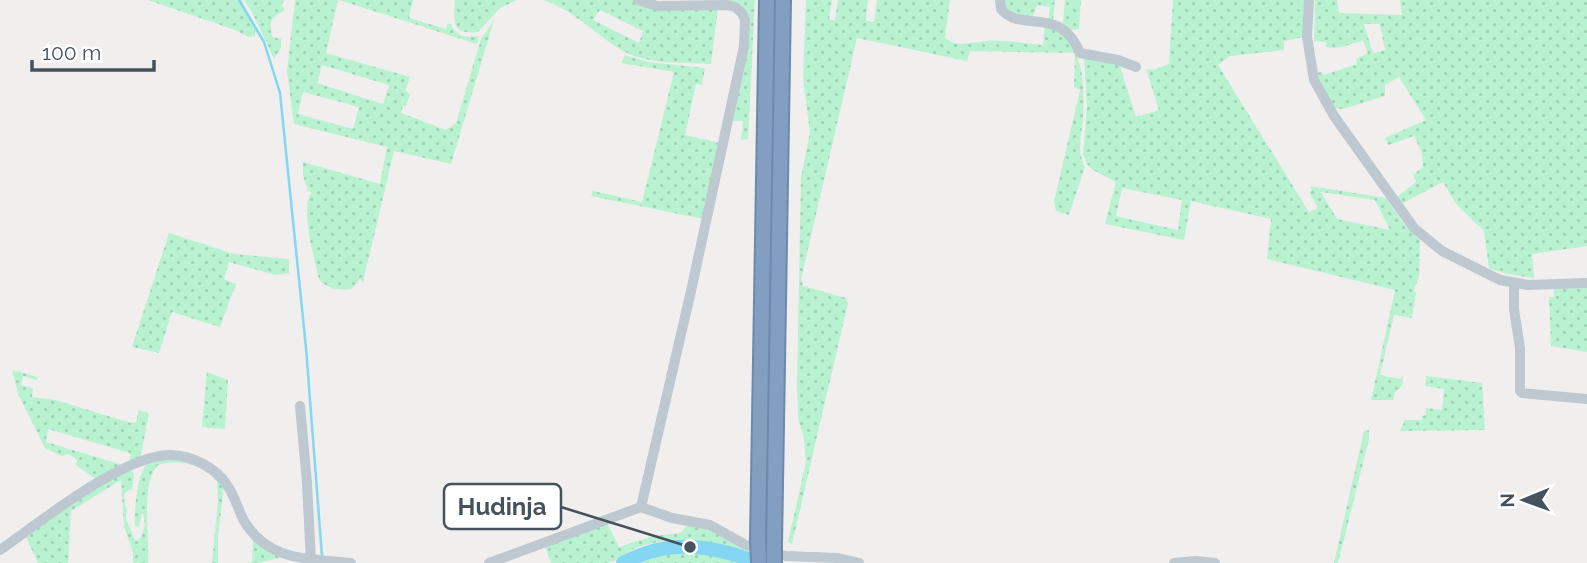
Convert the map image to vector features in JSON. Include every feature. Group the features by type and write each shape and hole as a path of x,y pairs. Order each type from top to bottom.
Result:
{"highway":[{"path":"759,563 767,0"},
{"path":"783,0 774,522 783,563"},
{"path":"774,563 777,545"}],"street":[{"path":"638,0 657,6 727,5 735,7 745,20 744,46 640,507"},
{"path":"1000,0 1001,9 1009,16 1066,30 1080,53 1136,66"},
{"path":"1309,0 1307,37 1314,80 1334,116 1414,228 1442,251 1488,275 1514,284 1587,283"},
{"path":"1514,284 1514,309 1520,348 1520,391 1587,399"},
{"path":"300,405 317,560"},
{"path":"0,550 107,478 134,464 172,455 200,462 226,484 244,519 262,544 284,555 351,563"},
{"path":"489,563 640,507 671,518 710,525 746,545 786,556 837,558 859,563"},
{"path":"1174,563 1215,563"}],"green space":[{"path":"148,0 241,0 255,25 255,36 249,37"},
{"path":"244,0 284,0 282,5 285,10 273,18 271,23 272,37 281,39 281,48 274,59 252,12"},
{"path":"295,0 338,0 326,53 410,77 405,91 410,94 401,113 446,130 456,123 481,39 494,20 451,164 394,151 363,282 360,279 352,289 330,287 319,279 307,221 308,200 312,193 308,191 303,175 303,162 380,184 387,147 294,124 287,71","holes":["322,65 389,85 383,104 317,83","303,92 359,107 353,129 298,114"]},
{"path":"339,0 413,0 409,18 446,29 447,24 451,24 462,36 479,36 477,44"},
{"path":"455,0 517,0 500,8 478,32 469,32 458,29 456,25"},
{"path":"543,0 634,0 718,8 711,64 667,62 635,56 614,46 555,4","holes":["600,10 643,31 639,43 593,20"]},
{"path":"727,0 755,0 748,139 741,140 743,121 731,121 747,47 749,19 744,9"},
{"path":"806,0 832,0 829,19 835,21 838,0 868,0 866,21 874,22 877,0 950,0 945,38 960,44 1001,41 1043,45 1045,26 1065,32 1076,53 1082,73 1084,105 1080,149 1085,167 1069,215 1056,211 1054,202 1080,90 1074,87 1075,53 970,51 967,61 857,38 801,279 803,286 846,298 848,303 792,544 788,542 806,462 804,438 798,418 797,383 801,177 810,132 803,79"},
{"path":"1002,0 1055,0 1053,21 1063,23 1065,0 1081,0 1079,29 1071,30 1048,22 1050,7 1037,5 1032,19 1006,12"},
{"path":"1173,0 1304,0 1303,37 1284,41 1284,50 1230,56 1218,65 1309,212 1318,208 1309,192 1312,190 1310,186 1386,198 1403,223 1420,240 1419,277 1414,290 1416,293 1412,318 1394,315 1380,375 1400,379 1403,375 1402,386 1395,392 1393,400 1371,400 1395,290 1267,259 1271,219 1191,201 1184,240 1105,224 1116,182 1093,170 1083,154 1087,106 1084,60 1086,58 1119,63 1136,117 1159,110 1146,69 1153,70 1169,64","holes":["1122,188 1182,200 1178,230 1116,216","1321,192 1375,200 1390,230 1337,219"]},
{"path":"1315,0 1337,0 1339,13 1402,15 1400,0 1587,0 1587,246 1532,254 1534,278 1507,274 1489,268 1484,231 1456,204 1443,182 1401,204 1397,197 1416,182 1413,175 1423,167 1422,153 1414,136 1388,145 1385,138 1426,120 1399,77 1385,85 1385,96 1343,109 1334,108 1316,73 1321,72 1324,75 1357,64 1356,59 1368,53 1363,41 1331,48 1326,47 1326,42 1314,41","holes":["1364,24 1380,24 1385,50 1373,53"]},
{"path":"625,55 648,62 705,68 702,85 696,84 685,135 720,143 703,219 591,196 593,191 642,202 674,72 621,63"},
{"path":"169,233 234,254 289,259 289,273 275,275 229,262 224,279 236,284 220,327 172,312 159,353 132,347"},
{"path":"1587,288 1587,352 1551,346 1549,297 1554,297 1554,289"},
{"path":"12,370 38,377 36,380 23,376 21,385 33,388 32,397 55,400 131,423 136,422 139,410 149,413 140,460 99,481 76,465 77,460 69,454 62,456 45,448 18,394","holes":["48,429 130,453 130,459 123,465 46,442"]},
{"path":"207,372 228,380 225,429 202,427"},
{"path":"1426,376 1482,383 1485,430 1400,431 1405,420 1422,420 1422,416 1426,415 1426,408 1442,410 1444,389 1425,386"},
{"path":"1369,430 1338,563 1334,563 1364,431"},
{"path":"163,459 194,462 224,484 218,563 212,563 218,501 217,482 198,467 175,463 158,465 149,484 148,563 133,563 133,552 124,527 121,480 71,511 68,563 38,563 25,535 69,504 129,469 134,473 132,491 130,489 124,494 126,519 135,540 138,541 145,524 142,513 139,527 135,526 141,476 147,464"},
{"path":"607,523 619,547 653,536 681,533 687,525 711,530 745,546 744,551 704,542 663,541 636,548 607,563 551,563 544,544"},
{"path":"253,539 283,557 247,563 252,562"},
{"path":"671,551 720,553 745,563 634,563"}],"waterway":[{"path":"239,0 264,42 280,93 306,348 322,556"},
{"path":"623,563 641,555 675,547 726,552 761,563"}],"place":[{"name":"Hudinja","path":"690,547"}]}
